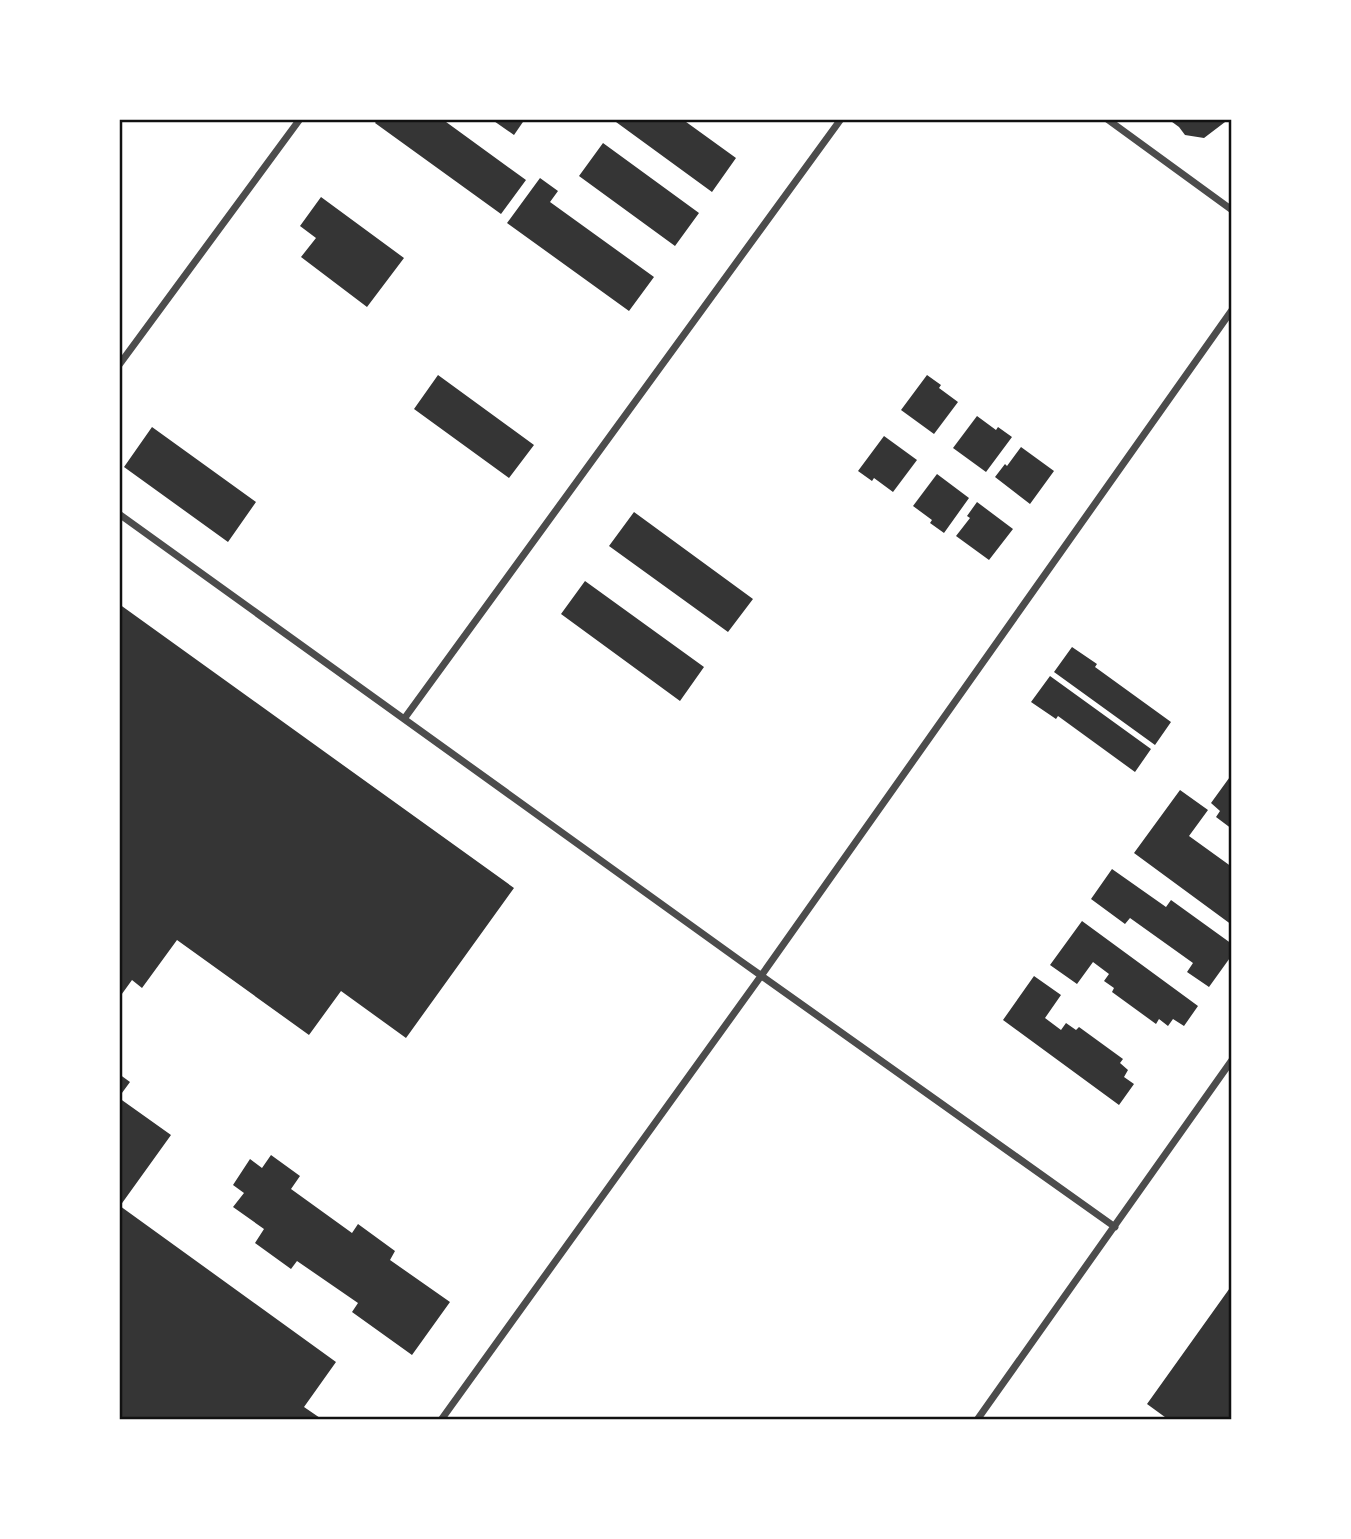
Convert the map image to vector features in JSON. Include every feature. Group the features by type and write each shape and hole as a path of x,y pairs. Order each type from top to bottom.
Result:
{"street":[{"path":"119,365 300,119"},
{"path":"404,719 841,119"},
{"path":"1107,119 1232,209"},
{"path":"442,1420 761,976 1232,310"},
{"path":"119,514 1115,1227"},
{"path":"976,1420 1232,1060"}],"building":[{"path":"378,119 442,119 526,180 501,214 375,123"},
{"path":"491,119 525,119 514,135"},
{"path":"618,119 682,119 736,158 712,192 616,122"},
{"path":"1168,119 1229,119 1204,138 1185,135"},
{"path":"603,143 699,213 675,246 579,176"},
{"path":"540,178 558,191 550,202 654,277 629,311 507,223"},
{"path":"321,197 404,258 367,307 301,257 316,238 300,226"},
{"path":"438,375 534,445 509,478 414,409"},
{"path":"927,375 958,402 934,434 901,410"},
{"path":"977,416 996,430 998,427 1012,437 986,472 953,448"},
{"path":"152,427 256,502 228,542 124,467"},
{"path":"884,436 917,460 893,492 874,478 872,481 858,471"},
{"path":"1021,447 1054,471 1030,504 995,477"},
{"path":"937,474 969,498 944,533 913,506"},
{"path":"977,502 1013,529 989,560 956,536 970,518 967,516"},
{"path":"634,512 753,599 728,632 609,546"},
{"path":"585,581 704,667 680,701 561,614"},
{"path":"119,604 514,888 406,1038 341,991 309,1035 177,940 142,988 132,980 119,998"},
{"path":"1072,647 1171,722 1155,745 1054,672"},
{"path":"1050,676 1151,749 1135,772 1058,716 1056,719 1031,702"},
{"path":"1232,774 1232,829 1216,817 1220,811 1211,803"},
{"path":"1180,790 1208,810 1189,836 1232,867 1232,925 1134,853"},
{"path":"1112,869 1166,907 1171,900 1232,944 1232,955 1209,987 1187,972 1193,963 1130,918 1125,924 1091,899"},
{"path":"1082,921 1198,1006 1184,1026 1173,1019 1168,1026 1159,1019 1156,1024 1112,992 1114,988 1104,981 1109,974 1093,962 1077,984 1050,965"},
{"path":"1034,976 1061,995 1045,1018 1061,1030 1066,1023 1076,1030 1079,1027 1123,1059 1120,1063 1128,1070 1124,1077 1134,1084 1119,1105 1003,1020"},
{"path":"119,1074 130,1082 119,1097"},
{"path":"119,1098 171,1135 120,1206 336,1362 304,1407 323,1420 119,1420"},
{"path":"271,1155 300,1176 291,1189 352,1233 358,1224 395,1251 390,1260 450,1302 412,1355 352,1312 358,1303 297,1261 291,1269 255,1243 264,1229 233,1207 244,1193 233,1185 250,1159 262,1168"},
{"path":"1232,1285 1232,1420 1169,1420 1147,1404"}]}
